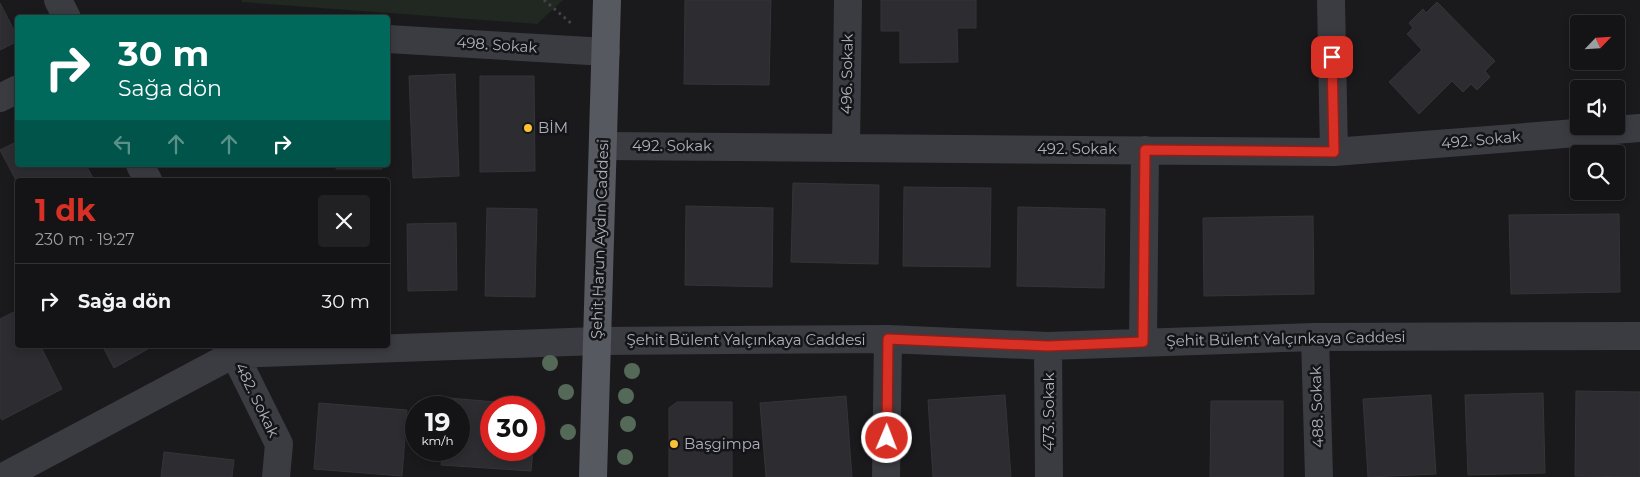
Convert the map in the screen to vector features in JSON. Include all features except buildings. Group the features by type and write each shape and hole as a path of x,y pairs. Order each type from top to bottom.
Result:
{"main road":[{"name":"Şehit Harun Aydın Caddesi","path":"592,477 607,0"}],"street":[{"path":"58,0 66,15"},
{"name":"496. Sokak","path":"846,148 848,0"},
{"path":"1331,0 1334,152"},
{"name":"498. Sokak","path":"390,39 606,52"},
{"path":"0,98 15,91"},
{"name":"492. Sokak","path":"602,146 1334,152 1640,128"},
{"path":"1143,342 1145,150"},
{"name":"Şehit Bülent Yalçınkaya Caddesi","path":"390,346 597,341 888,339 1048,346 1315,337 1640,336"},
{"name":"488. Sokak","path":"1315,337 1319,477"},
{"path":"886,477 888,339"},
{"name":"473. Sokak","path":"1048,346 1050,477"},
{"name":"Şehit Bülent Yalçınkaya Caddesi","path":"3,477 232,349 278,348"},
{"name":"482. Sokak","path":"232,349 279,444 276,477"}],"shaded area":[{"path":"242,0 563,0 537,24 242,2"}],"place":[{"name":"BİM","path":"528,128"},
{"name":"Başgimpa","path":"674,444"}],"route":[{"path":"887,438 888,339 1048,346 1143,342 1145,150 1334,152 1332,57"}]}
